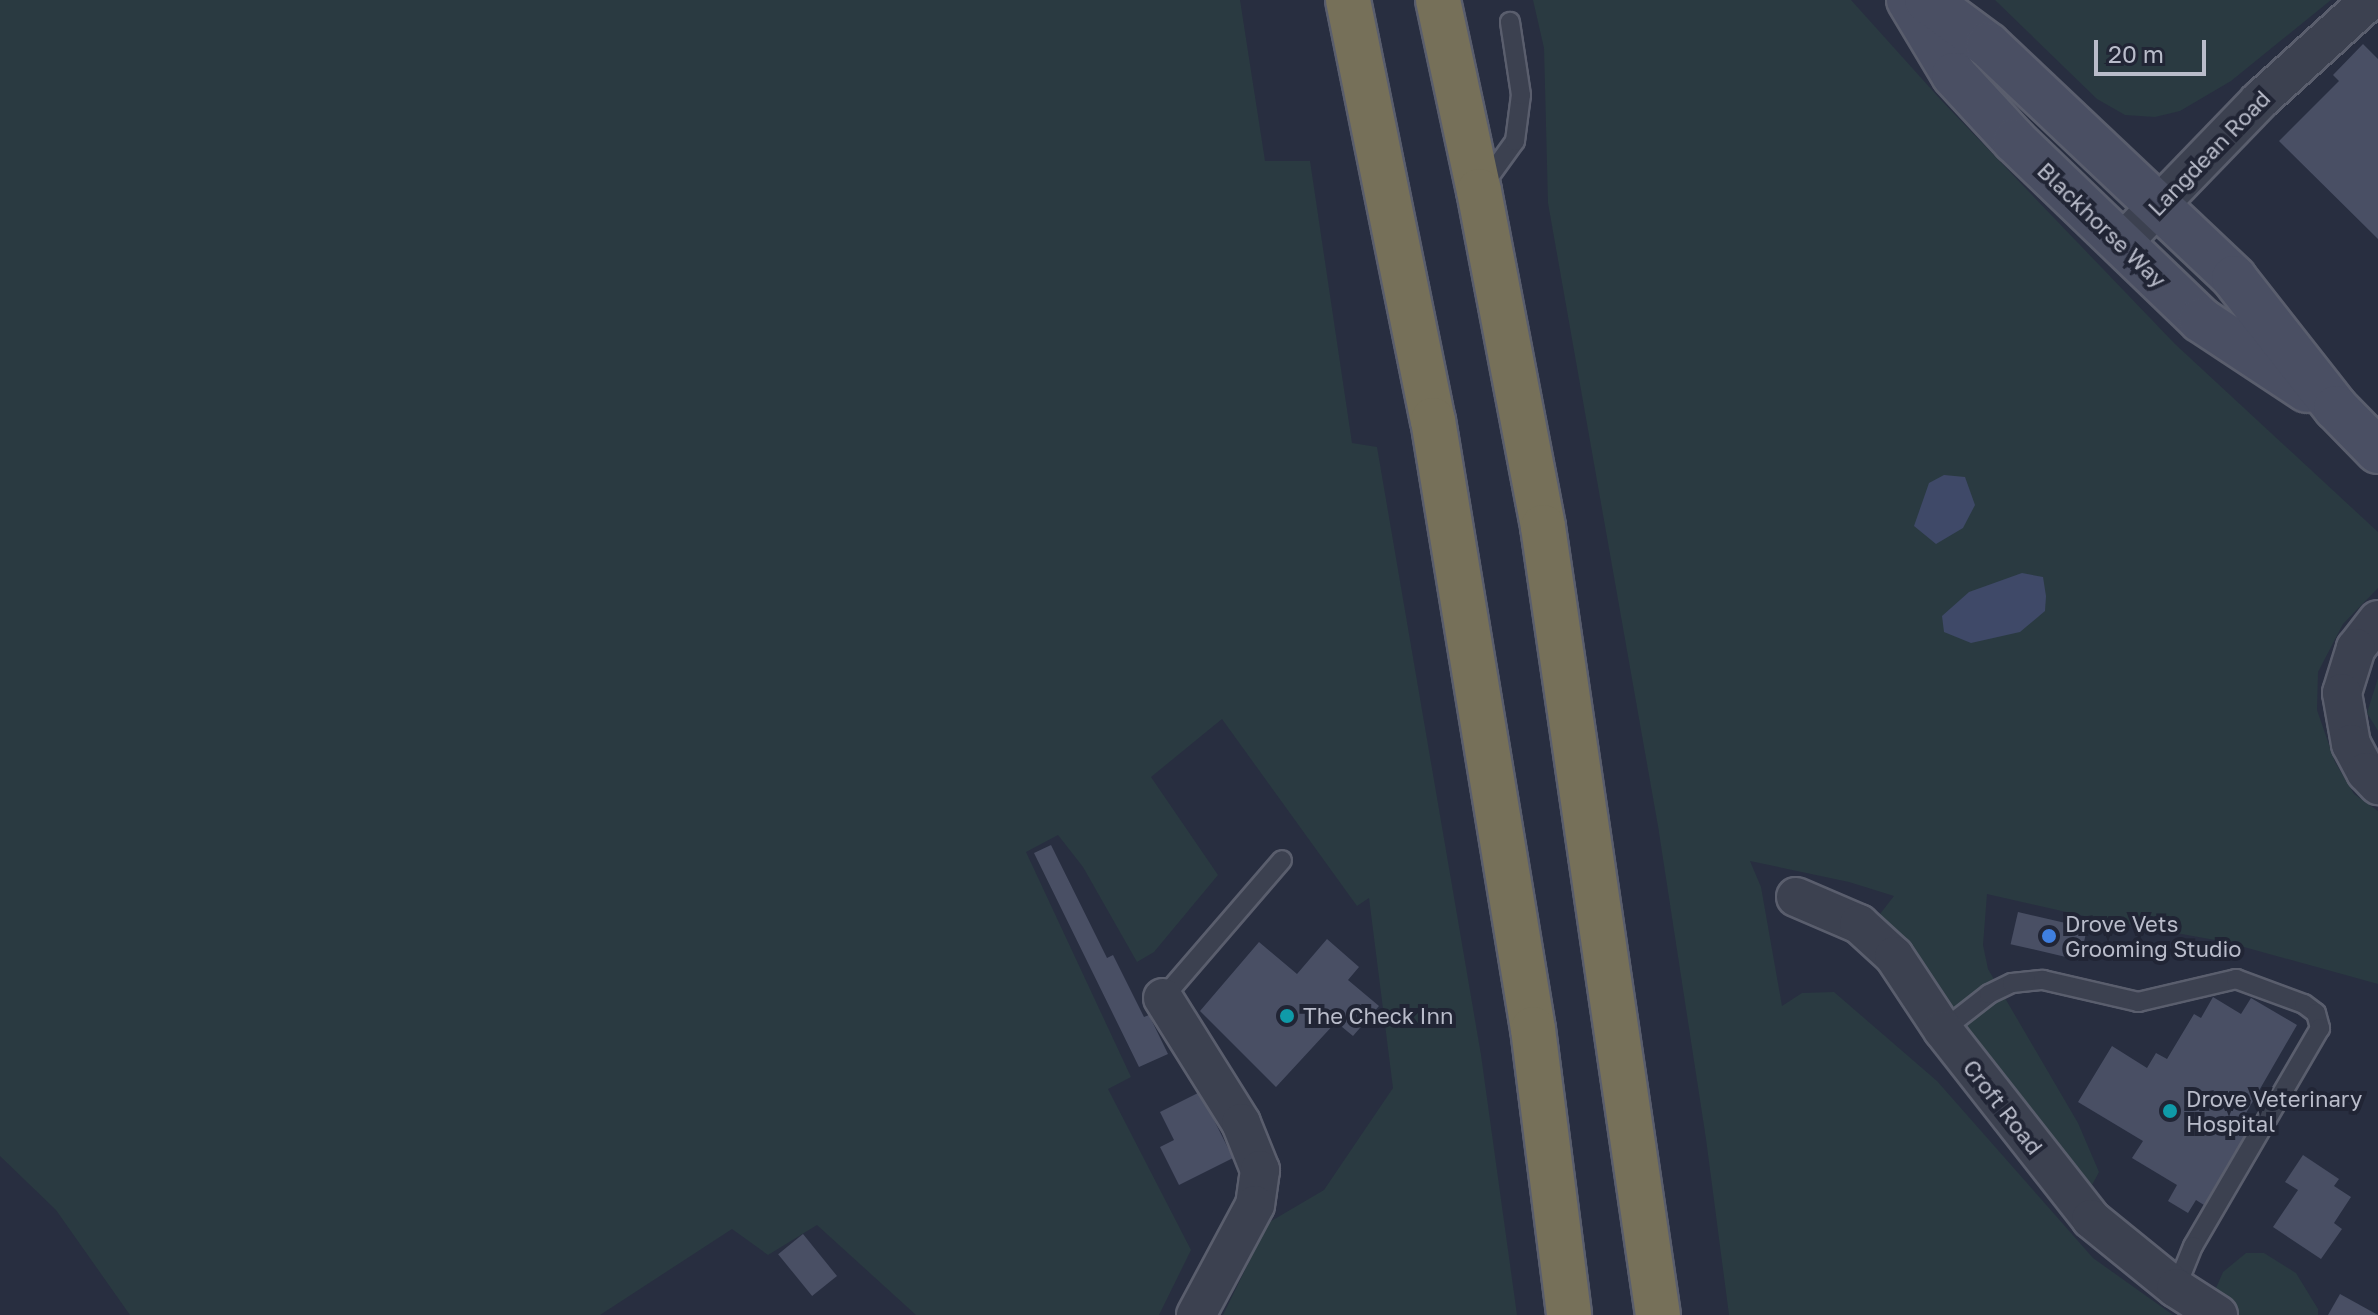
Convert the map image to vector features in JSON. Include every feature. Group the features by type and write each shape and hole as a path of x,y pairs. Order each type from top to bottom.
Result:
{"highway":[{"path":"1348,0 1433,420 1533,1029 1569,1315"},
{"path":"1438,0 1479,191 1543,527 1658,1315"}],"main road":[{"name":"Blackhorse Way","path":"1909,0 1946,63 1973,97 2121,244 2212,328 2336,408"},
{"name":"Blackhorse Way","path":"1927,0 1988,45 2243,288 2336,408 2378,451"}],"street":[{"name":"Langdean Road","path":"2121,244 2259,101 2370,0"},
{"path":"2378,620 2356,648 2342,693 2351,744 2366,772 2378,785"},
{"name":"Croft Road","path":"1796,897 1859,924 1894,956 1943,1030 2091,1219 2176,1288 2218,1315"},
{"path":"1163,998 1229,1102 1254,1149 1260,1170 1255,1205 1196,1315"}],"lane":[{"path":"1479,191 1515,141 1521,95 1510,22"},
{"path":"1163,998 1282,860"},
{"path":"1943,1030 1989,994 2012,983 2043,980 2138,1002 2236,979 2304,1004 2316,1013 2320,1028 2193,1246 2176,1288"}],"shaded area":[{"path":"0,0 1240,0 1265,161 1310,161 1352,443 1377,447 1481,1055 1517,1315 1223,1315 1268,1223 1324,1190 1393,1088 1369,898 1357,906 1222,719 1151,777 1218,875 1154,952 1137,962 1083,867 1058,835 1026,852 1131,1077 1108,1089 1191,1250 1159,1315 916,1315 817,1225 768,1255 732,1229 600,1315 130,1315 56,1210 0,1156"},
{"path":"1533,0 1851,0 1941,100 2175,344 2378,532 2378,588 2343,624 2318,672 2317,710 2335,762 2354,794 2378,811 2378,984 2226,942 2093,918 1987,894 1983,945 1988,969 2078,1123 2099,1172 2092,1185 2087,1185 1878,931 1880,914 1894,896 1849,882 1750,861 1761,887 1782,1006 1802,993 1834,992 1937,1081 2093,1258 2173,1315 1729,1315 1706,1139 1658,826 1548,203 1544,48"},
{"path":"1995,0 2331,0 2231,81 2180,111 2155,117 2125,115 2097,99"},
{"path":"2378,678 2378,731 2367,713"},
{"path":"2246,1253 2264,1253 2296,1273 2318,1309 2318,1315 2216,1315 2216,1288 2223,1272"}],"water":[{"path":"1944,475 1965,477 1975,505 1963,528 1936,544 1914,526 1929,483"},
{"path":"2022,573 2043,577 2046,596 2045,611 2020,632 1971,643 1944,632 1942,616 1969,592"}],"building":[{"path":"2363,44 2378,59 2378,239 2279,141 2339,81 2333,75"},
{"path":"1051,845 1107,958 1113,955 1144,1017 1149,1015 1168,1054 1139,1067 1034,853"},
{"name":"Drove Vets Grooming Studio","path":"2018,912 2087,928 2080,960 2011,944"},
{"name":"The Check Inn","path":"1327,939 1359,967 1348,980 1379,1006 1353,1036 1336,1022 1276,1087 1200,1011 1259,942 1297,974"},
{"name":"Drove Veterinary Hospital","path":"2213,997 2241,1014 2251,998 2297,1025 2242,1120 2251,1125 2204,1205 2196,1200 2188,1213 2168,1201 2177,1185 2132,1158 2143,1141 2078,1102 2112,1046 2147,1068 2156,1053 2167,1059 2194,1014 2201,1018"},
{"path":"1200,1092 1233,1158 1179,1185 1160,1147 1174,1140 1160,1112"},
{"path":"2303,1155 2339,1179 2334,1186 2351,1197 2334,1223 2342,1229 2321,1259 2273,1227 2298,1190 2285,1182"},
{"path":"803,1234 837,1276 812,1296 778,1254"},
{"path":"2340,1294 2378,1315 2328,1315"}],"place":[{"name":"Drove Vets Grooming Studio","path":"2049,936"},
{"name":"The Check Inn","path":"1287,1016"},
{"name":"Drove Veterinary Hospital","path":"2170,1111"}]}
